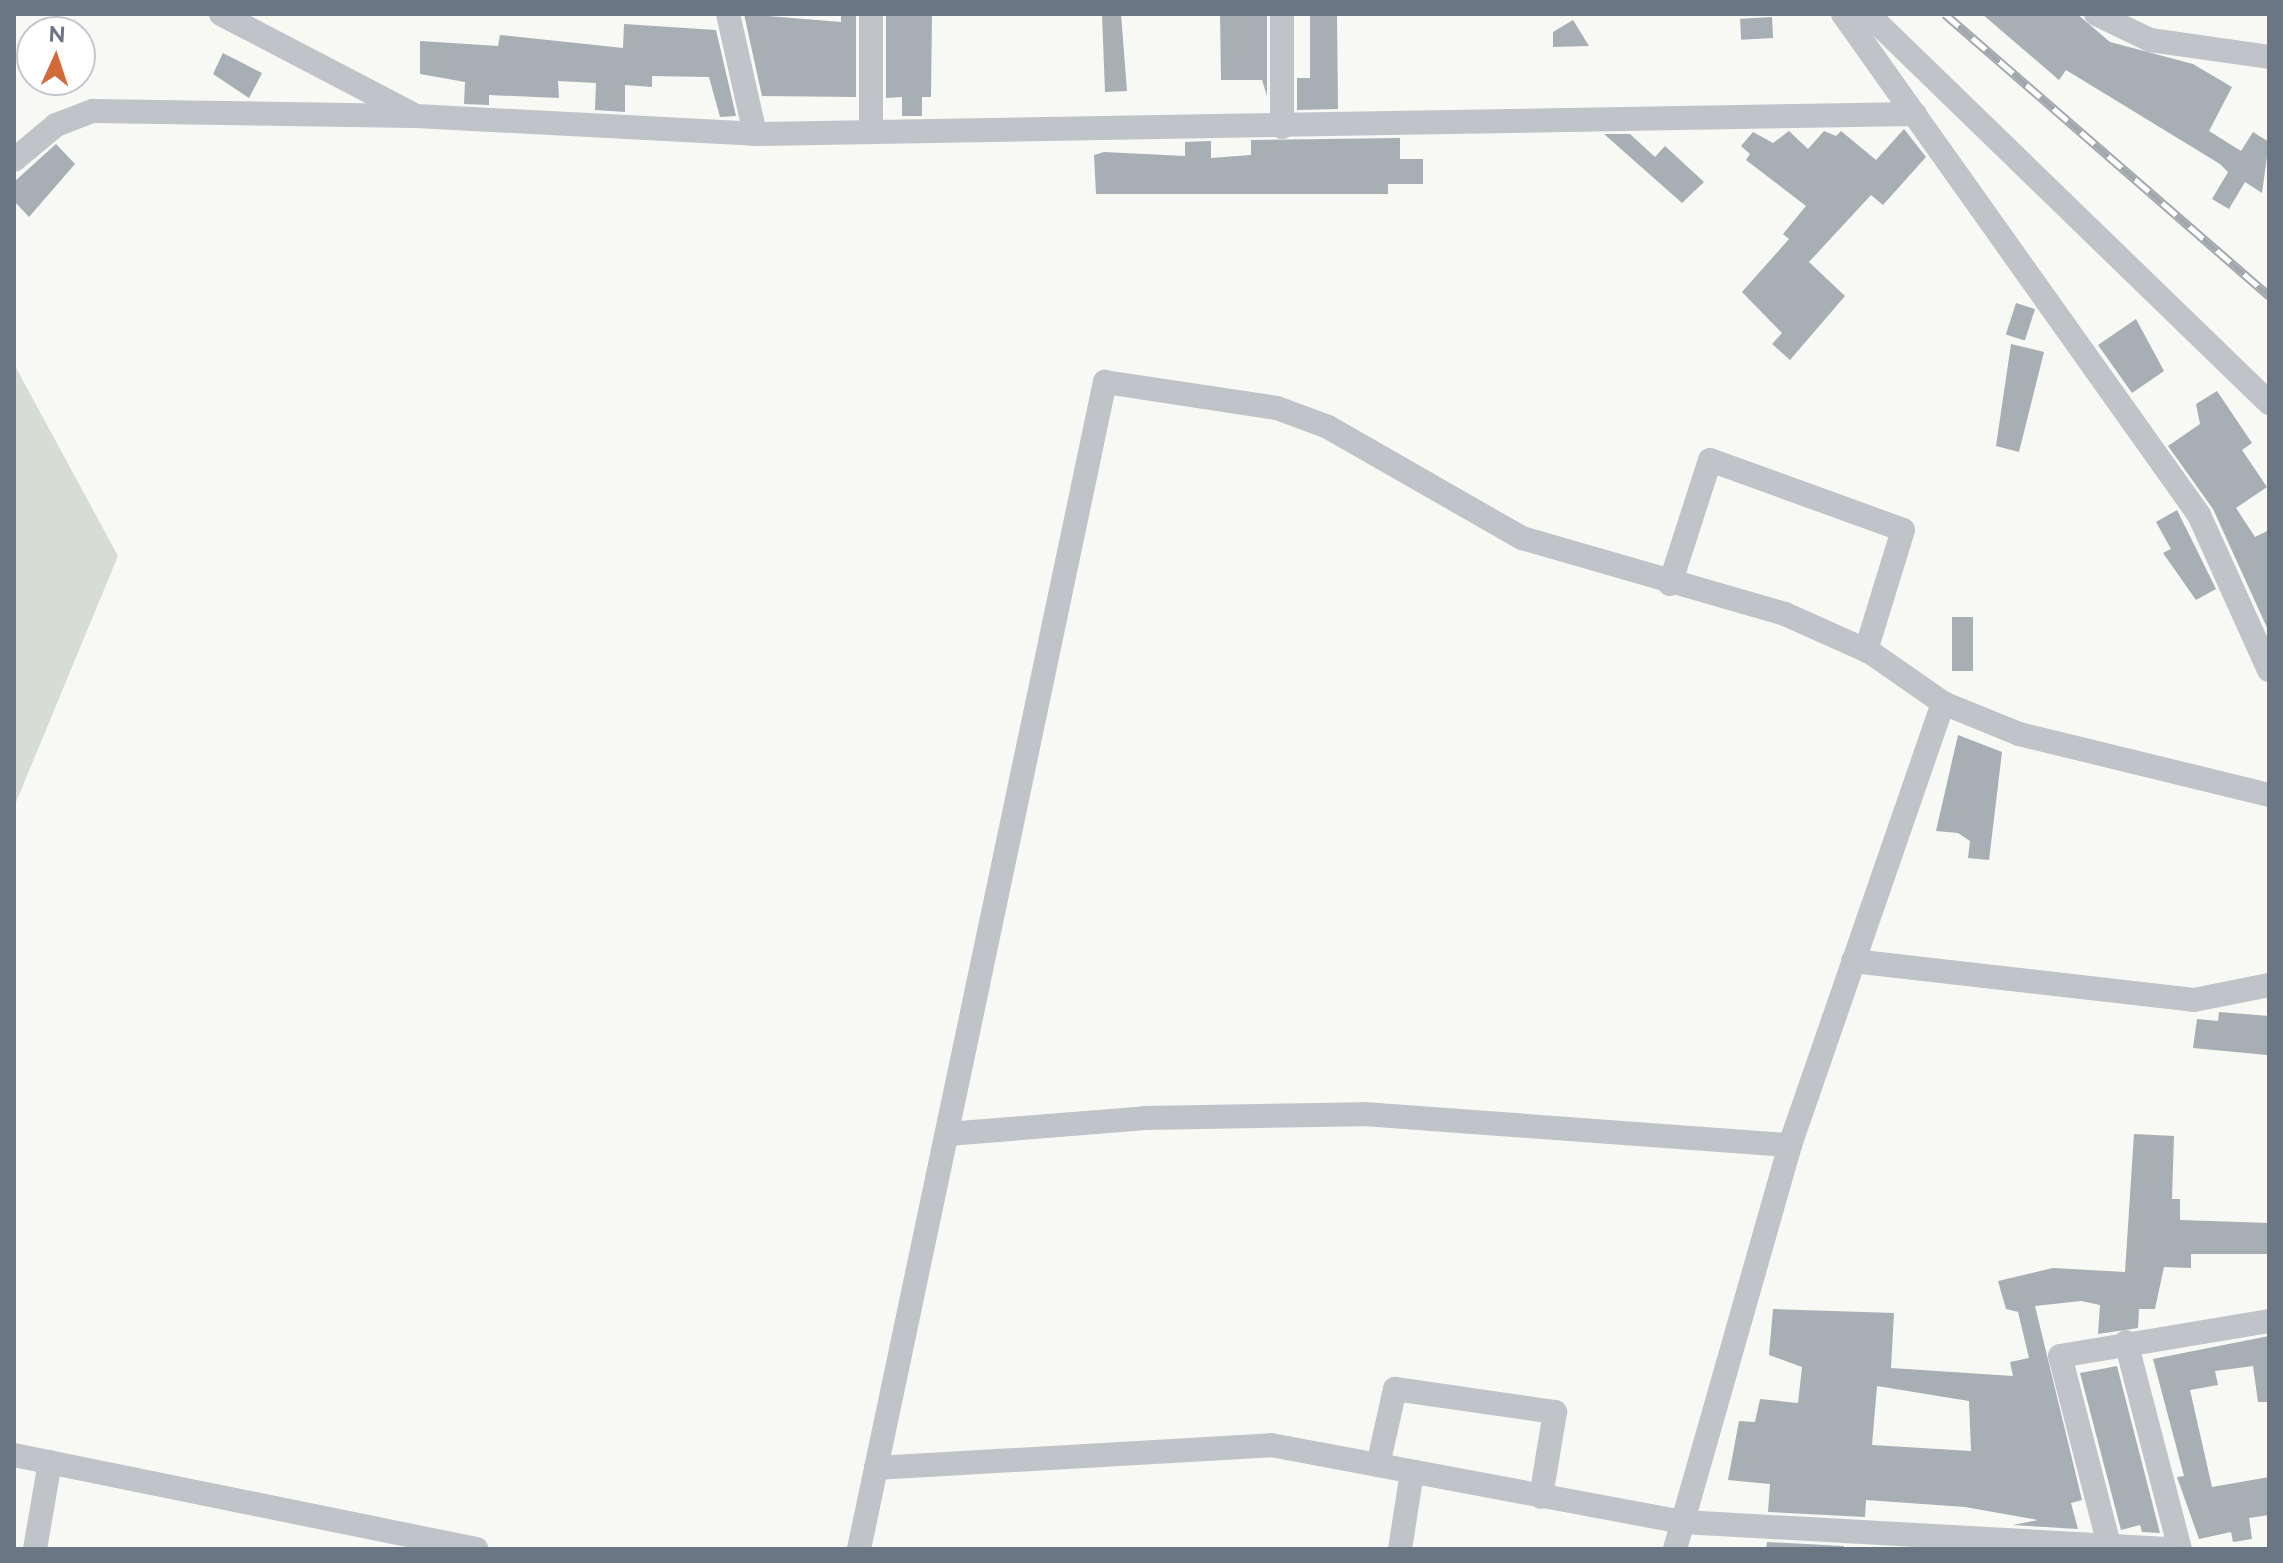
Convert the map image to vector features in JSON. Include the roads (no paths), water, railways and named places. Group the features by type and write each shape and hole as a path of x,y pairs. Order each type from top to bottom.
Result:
{"street":[{"path":"221,14 416,116"},
{"path":"728,14 755,134"},
{"path":"871,14 871,132"},
{"path":"1282,14 1282,127"},
{"path":"1843,14 2199,515 2269,670"},
{"path":"1868,14 2269,403"},
{"path":"2096,14 2150,40 2269,57"},
{"path":"14,160 56,125 93,111 416,116 755,134 1915,114"},
{"path":"859,1549 1105,382 1277,408 1328,427 1522,538 1670,584 1785,614 1866,650 1943,703 2019,734 2269,795"},
{"path":"1670,584 1710,460 1903,530 1866,650"},
{"path":"1675,1549 1790,1145 1943,703"},
{"path":"1853,961 2194,1000 2269,985"},
{"path":"948,1134 1145,1118 1364,1114 1790,1145"},
{"path":"2109,1545 2060,1356 2126,1342 2269,1321"},
{"path":"2126,1342 2180,1549"},
{"path":"1378,1465 1395,1389 1555,1412 1541,1497"},
{"path":"876,1468 1271,1445 1683,1522 1964,1543 2171,1549"},
{"path":"14,1455 477,1549"},
{"path":"35,1549 50,1462"},
{"path":"1400,1549 1412,1472"}],"railway":[{"path":"1945,14 2269,296"}]}
